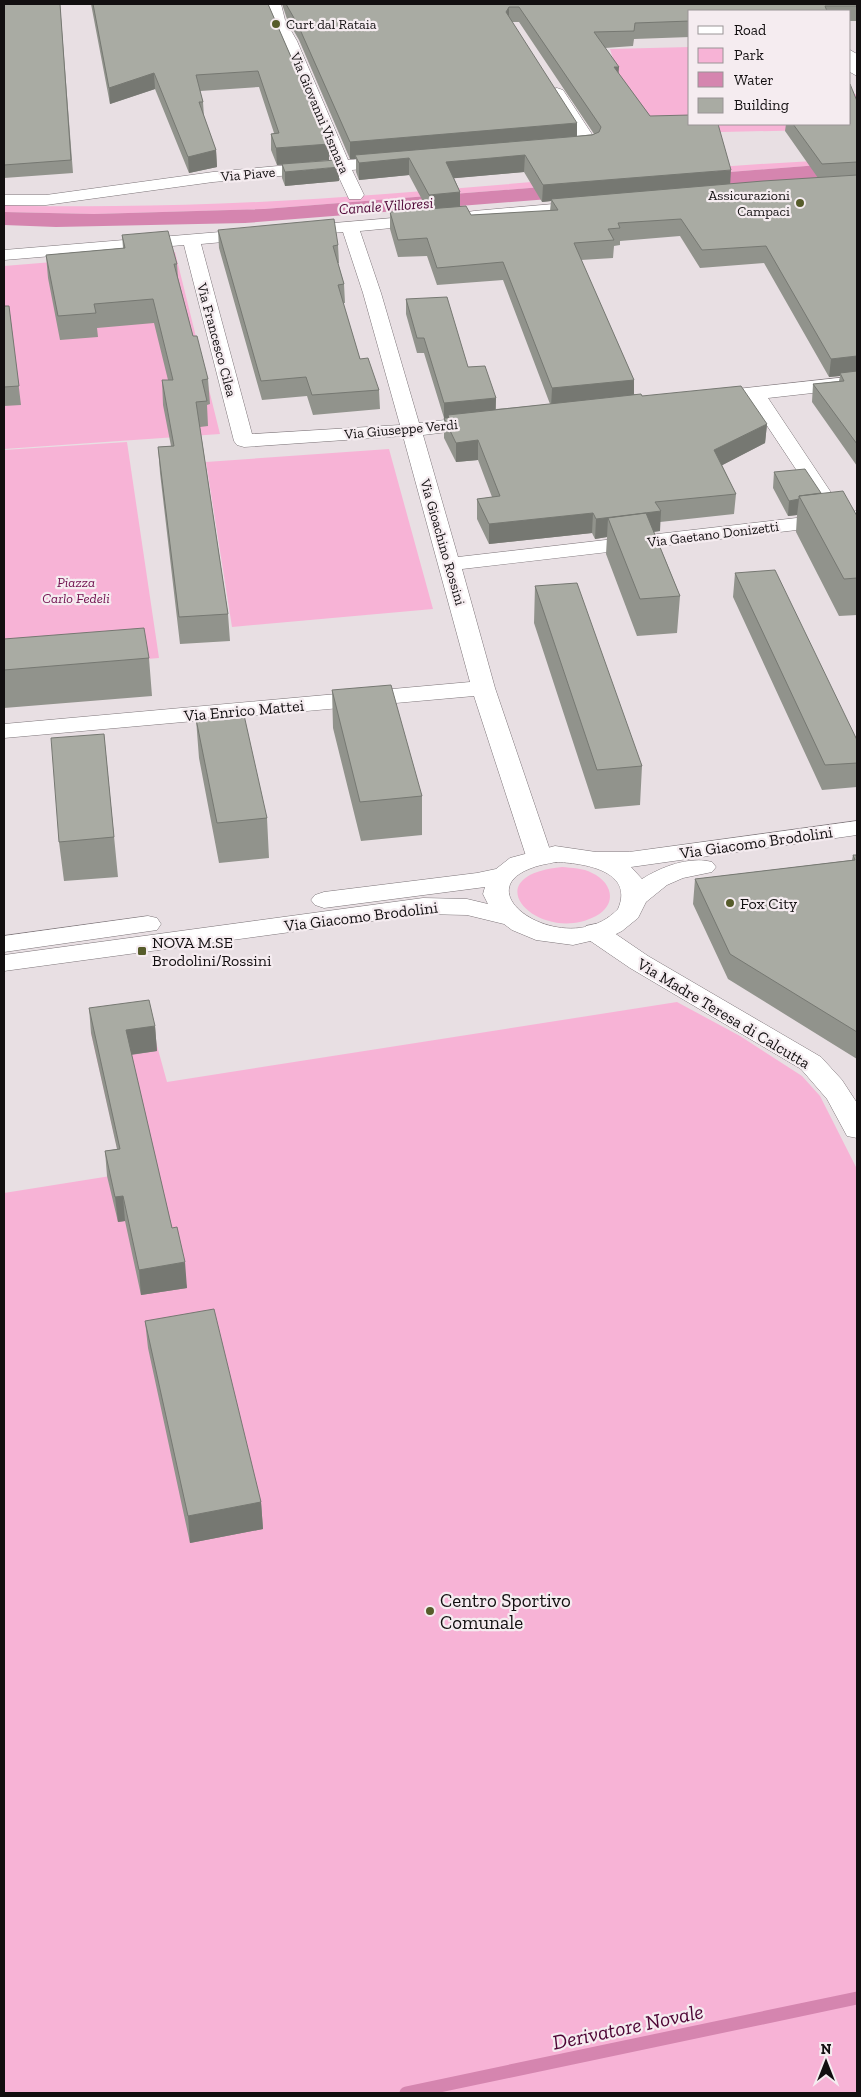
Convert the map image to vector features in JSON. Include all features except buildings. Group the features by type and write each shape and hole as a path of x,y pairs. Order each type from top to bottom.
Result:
{"street":[{"name":"Via Giovanni Vismara","path":"274,4 278,20 289,41 355,195"},
{"path":"851,57 857,71"},
{"path":"550,82 591,146 553,148"},
{"name":"Via Piave","path":"4,200 46,200 213,177 409,160"},
{"path":"4,256 605,204"},
{"name":"Via Gioachino Rossini","path":"350,226 372,292 484,688 539,856"},
{"name":"Via Francesco Cilea","path":"191,240 244,441"},
{"path":"696,400 857,382"},
{"path":"754,393 848,518"},
{"name":"Via Giuseppe Verdi","path":"244,441 411,430 499,420"},
{"name":"Via Gaetano Donizetti","path":"450,564 848,518"},
{"name":"Via Enrico Mattei","path":"4,731 484,688"},
{"name":"Via Giacomo Brodolini","path":"596,858 629,860 857,828"},
{"name":"Via Giacomo Brodolini","path":"634,899 657,880 678,870 857,845"},
{"path":"570,854 596,858 611,865 626,877 632,887 634,899 632,907 623,918 610,927 574,936 550,935 528,929 510,918 501,909 496,898 497,885 503,875 516,864 539,856 570,854"},
{"name":"Via Giacomo Brodolini","path":"4,944 382,892 477,881 503,875"},
{"name":"Via Giacomo Brodolini","path":"4,963 423,906 467,907 510,918"},
{"name":"Via Madre Teresa di Calcutta","path":"595,932 639,962 811,1064 829,1080 837,1091 857,1129"}],"green space":[{"path":"688,47 688,125 851,125 851,95 857,94 857,129 636,134 610,49"},
{"path":"857,159 819,165 264,209 94,214 4,212 4,205 115,206 301,200 672,170"},
{"path":"175,252 220,434 4,449 4,266"},
{"name":"Piazza Carlo Fedeli","path":"127,442 159,658 4,671 4,450"},
{"path":"389,449 433,609 232,627 206,462"},
{"path":"562,867 589,871 604,882 608,887 610,899 603,911 596,916 575,923 554,922 536,916 524,906 518,894 521,883 535,873"},
{"name":"Centro Sportivo Comunale","path":"677,1002 740,1036 802,1076 820,1096 857,1169 857,2093 4,2093 4,1193 123,1174 91,1033 151,1024 167,1082"}],"water":[{"name":"Canale Villoresi","path":"819,165 857,177 777,181 245,223 56,227 4,225 4,212 94,214 264,209"}],"waterway":[{"name":"Derivatore Novale","path":"406,2093 857,1998"}],"place":[{"name":"Curt dal Rataia","path":"276,24"},
{"name":"Assicurazioni Campaci","path":"800,203"},
{"name":"Fox City","path":"730,903"},
{"name":"NOVA M.SE Brodolini/Rossini","path":"142,951"},
{"name":"Centro Sportivo Comunale","path":"430,1611"}]}
